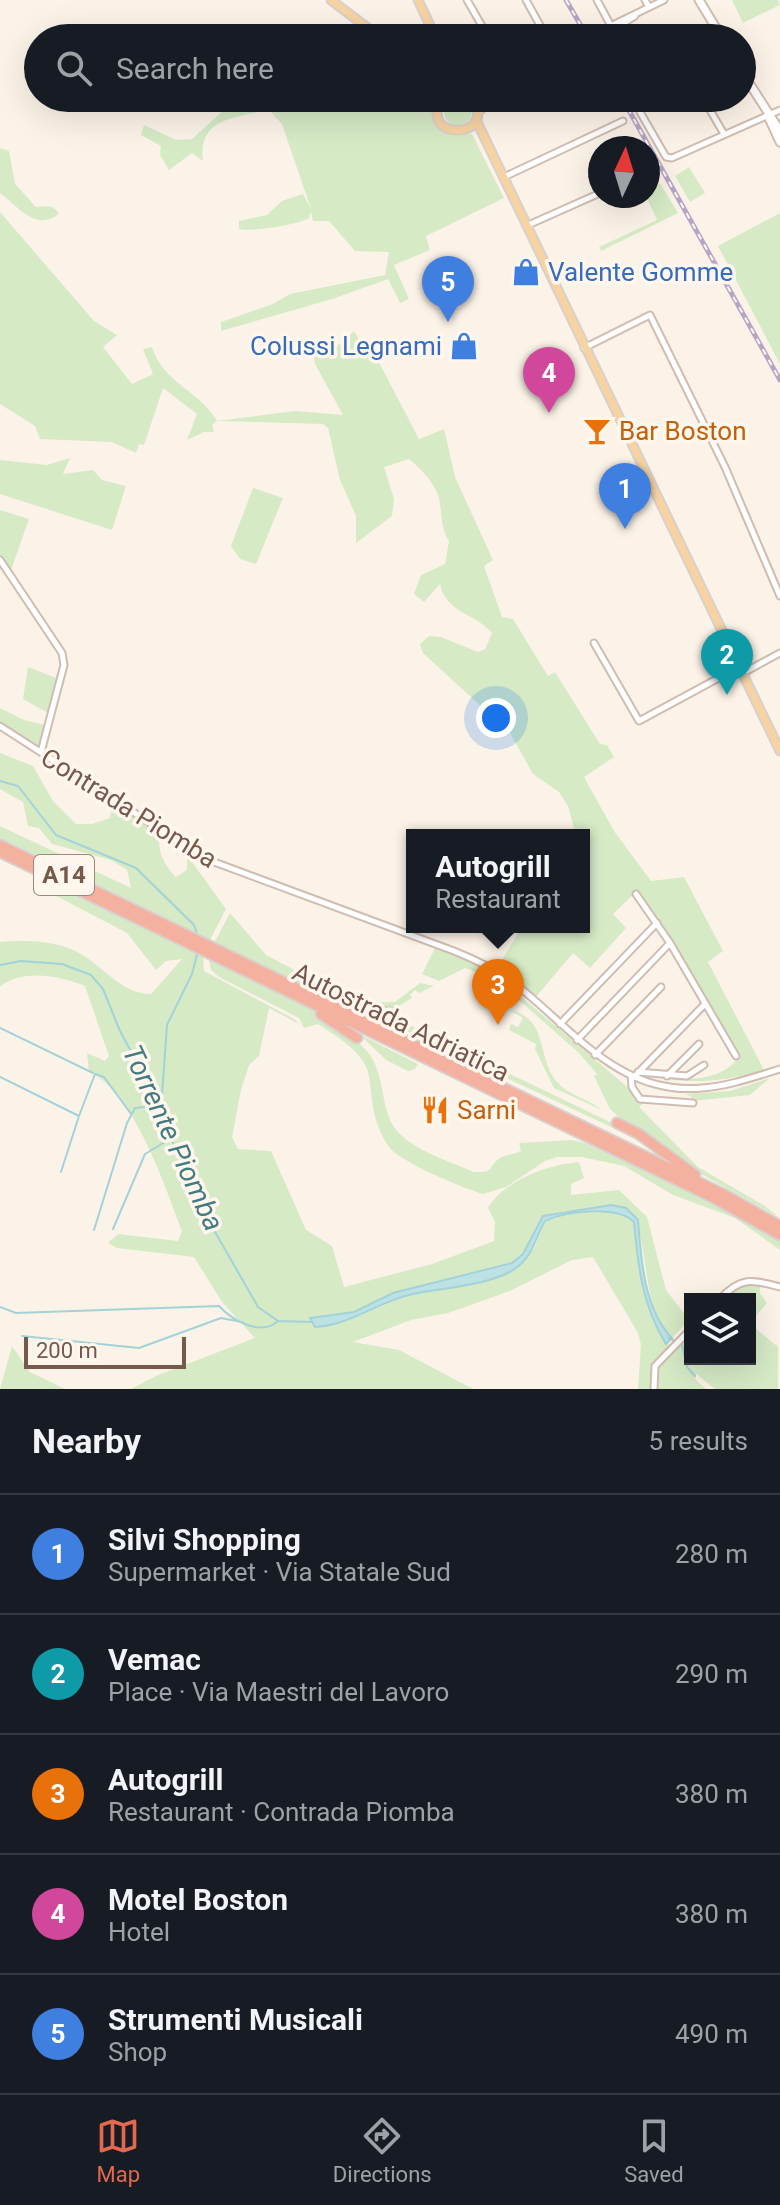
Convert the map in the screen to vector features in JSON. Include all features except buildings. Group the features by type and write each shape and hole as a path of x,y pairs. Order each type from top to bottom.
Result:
{"highway":[{"name":"Autostrada Adriatica","path":"0,845 238,967 658,1170 780,1235"},
{"name":"Autostrada Adriatica","path":"0,852 227,954 723,1194 780,1226"},
{"path":"285,990 292,999 357,1038"},
{"path":"308,994 315,993 358,1011 391,1013"},
{"path":"617,1123 639,1134 690,1172 721,1188 723,1194"},
{"path":"580,1140 648,1170 658,1170"}],"main road":[{"path":"331,0 363,24"},
{"path":"418,0 429,24"},
{"path":"476,112 487,144 584,348 780,751"},
{"path":"438,114 447,129 478,134 487,144"},
{"path":"465,130 477,116"}],"street":[{"path":"467,0 481,24"},
{"path":"526,0 539,24"},
{"path":"597,0 610,24"},
{"path":"645,0 649,7"},
{"path":"618,24 664,0"},
{"path":"699,0 714,24"},
{"path":"756,96 780,142"},
{"path":"640,112 666,157 672,158 780,110"},
{"path":"477,116 482,112"},
{"path":"711,112 724,134"},
{"path":"768,116 780,131"},
{"path":"504,177 623,121"},
{"path":"526,226 588,198"},
{"path":"584,348 650,315 725,467 780,596"},
{"path":"0,560 62,653 64,665 41,752"},
{"path":"594,643 639,721 780,653"},
{"name":"Contrada Piomba","path":"0,726 206,859 474,959 511,981 595,1055 654,1084 701,1088 731,1084 780,1069"},
{"path":"636,894 670,943 736,1056"},
{"path":"560,1024 657,923"},
{"path":"577,1040 670,943"},
{"path":"595,1055 661,987"},
{"path":"693,1103 640,1099 632,1087 634,1075 705,1004"},
{"path":"666,1076 699,1044"},
{"path":"634,1075 695,1074 704,1065"},
{"path":"726,1293 745,1280 780,1287"},
{"path":"654,1389 653,1374 665,1355 684,1336"}],"green space":[{"path":"732,0 778,0 780,5 743,23"},
{"path":"222,112 257,112 214,127 203,146 203,161 192,153 169,170 160,155 161,146 141,135 144,125 176,140 192,139"},
{"path":"271,112 434,112 450,129 472,134 504,198 426,236 430,250 394,265 409,299 400,303 388,279 332,299 221,331 221,322 273,304 290,294 385,275 389,252 355,251 329,221 313,221 311,211 309,218 295,223 264,229 239,229 239,221 267,215 282,201 303,194 311,209 282,124"},
{"path":"444,112 472,112 468,122 458,126 448,122"},
{"path":"0,148 9,151 15,184 36,207 52,207 59,214 50,219 35,219 0,193"},
{"path":"689,167 705,193 690,202 675,176"},
{"path":"660,183 678,213 601,251 599,247 657,220 652,208 660,208"},
{"path":"0,212 94,321 117,335 103,347 132,384 153,374 143,349 152,347 164,370 210,411 217,421 212,425 214,432 204,432 187,440 197,414 163,388 144,445 139,444 136,453 112,442 40,439 35,426 0,404"},
{"path":"780,213 780,364 718,246"},
{"path":"354,331 368,354 372,349 419,439 444,429 455,477 493,560 484,566 502,617 513,619 548,676 555,672 600,744 607,745 614,757 584,777 614,831 651,881 684,877 723,951 708,962 764,1070 705,1081 645,1076 683,1079 709,1076 721,1072 739,1056 673,943 637,891 613,914 626,928 590,968 573,953 535,998 497,968 518,933 590,933 590,829 574,828 568,806 559,792 533,774 510,733 423,653 420,644 429,636 441,637 478,652 485,649 492,633 448,601 440,584 424,602 414,594 421,575 445,564 449,541 436,490 409,459 384,467 394,499 392,516 356,543 356,516 340,480 328,428 323,424 217,421 295,411 343,415 315,364 313,353 340,344"},
{"path":"70,458 63,474 93,470 102,480 126,486 112,530 0,494 0,460 47,465"},
{"path":"253,488 283,498 256,564 240,559 231,546"},
{"path":"0,510 29,519 10,573 0,558"},
{"path":"28,667 59,679 48,713 23,699"},
{"path":"0,708 24,720 45,725 40,748 0,722"},
{"path":"0,753 33,766 53,801 76,824 92,824 110,818 112,803 161,834 159,845 162,857 176,877 187,870 187,855 226,909 210,940 0,838 0,826 131,888 127,870 111,860 52,844 39,828 28,826 23,802 0,789"},
{"path":"60,886 203,953 204,971 299,1024 269,1008 259,1056 249,1065 241,1090 232,1137 238,1149 271,1151 306,1230 332,1246 344,1287 432,1264 494,1241 495,1222 488,1208 495,1198 515,1182 541,1170 579,1162 584,1178 571,1184 571,1195 619,1190 647,1217 666,1290 684,1313 684,1325 672,1338 661,1324 649,1289 640,1235 635,1220 626,1208 565,1211 543,1216 523,1254 512,1263 393,1293 354,1312 311,1318 346,1321 408,1295 503,1274 534,1248 545,1222 578,1213 615,1213 634,1222 643,1285 652,1314 666,1343 676,1347 684,1340 684,1365 756,1365 756,1329 778,1347 778,1389 715,1389 696,1374 695,1379 706,1389 638,1389 641,1345 638,1333 593,1257 572,1260 510,1291 448,1313 411,1320 353,1342 399,1350 473,1389 131,1389 158,1375 255,1338 222,1302 194,1257 117,1248 108,1243 118,1234 178,1241 182,1231 157,1166 134,1119 105,1082 89,1072 87,1053 105,1061 109,1056 85,986 65,979 30,976 19,977 0,987 0,942 31,941 72,949 122,985 151,994 182,959 166,961 156,970 127,933 45,890"},
{"path":"230,913 266,955 358,1003 395,1002 420,983 434,986 419,993 415,990 410,995 412,998 394,1009 355,1008 214,943"},
{"path":"435,948 491,971 645,1102 639,1107 698,1167 780,1218 692,1169 652,1137 625,1123 610,1109 594,1076 597,1074 579,1053 496,980 465,968 439,981 422,974"},
{"path":"208,956 311,1007 349,1034 376,1065 391,1122 406,1139 428,1153 481,1172 489,1170 502,1157 521,1151 519,1143 572,1140 585,1143 746,1218 780,1241 780,1250 735,1218 673,1195 624,1166 582,1157 557,1157 545,1161 506,1187 483,1194 418,1167 395,1153 383,1138 374,1112 369,1076 356,1052 318,1024 304,1028 299,1018 219,977 211,970"},
{"path":"510,1010 523,1015 537,1031 547,1064 559,1084 602,1110 554,1088 535,1049 536,1044 509,1030 511,1024 518,1027 523,1018"},
{"path":"370,1014 388,1014 460,1051 484,1055 510,1074 635,1134 639,1140"},
{"path":"359,1034 418,1064 408,1071 386,1060"},
{"path":"770,1078 750,1095 693,1101 691,1096 684,1094 730,1091"},
{"path":"737,1285 760,1285 760,1293 767,1303 756,1316 756,1293 728,1293"},
{"path":"12,1346 30,1372 65,1389 0,1389"}],"water":[{"path":"611,1205 626,1208 638,1220 650,1298 655,1313 672,1338 666,1344 646,1300 634,1222 616,1213 591,1211 545,1221 522,1263 493,1279 409,1295 328,1325 315,1327 310,1318 354,1312 393,1293 512,1263 523,1254 543,1216"}],"waterway":[{"path":"0,781 18,786 56,835 136,868 194,925 198,937"},
{"path":"161,1109 167,1025 192,974 198,951"},
{"name":"Torrente Piomba","path":"0,965 21,961 62,964 91,975 103,989 120,1031 154,1094 191,1190 258,1307 278,1321 312,1322"},
{"path":"0,1028 93,1073"},
{"path":"0,1077 79,1116 95,1074 104,1077 131,1114"},
{"path":"94,1230 127,1123 135,1108 156,1106"},
{"path":"61,1172 79,1116"},
{"path":"113,1229 145,1154 170,1139"},
{"path":"0,1307 16,1313 219,1306 238,1321 254,1327 270,1326 277,1322"},
{"path":"22,1336 139,1348 221,1318 242,1322"},
{"name":"Torrente Piomba","path":"669,1338 682,1345 687,1367 695,1376"}],"railway":[{"path":"566,0 580,24"},
{"path":"630,112 780,380"}],"place":[{"name":"Valente Gomme","path":"526,272"},
{"name":"Strumenti Musicali","path":"448,322"},
{"name":"Colussi Legnami","path":"464,346"},
{"name":"Motel Boston","path":"549,413"},
{"name":"Bar Boston","path":"597,431"},
{"name":"Silvi Shopping","path":"625,529"},
{"name":"Vemac","path":"727,695"},
{"name":"Autogrill","path":"498,1025"},
{"name":"Sarni","path":"435,1110"}]}
